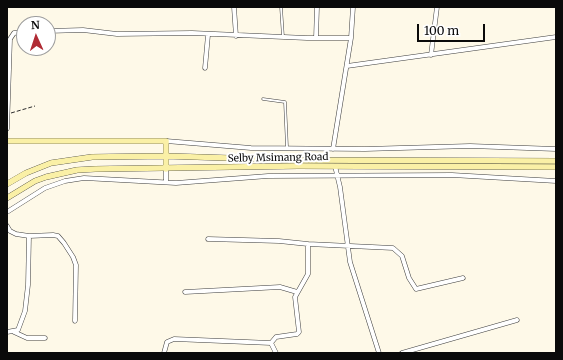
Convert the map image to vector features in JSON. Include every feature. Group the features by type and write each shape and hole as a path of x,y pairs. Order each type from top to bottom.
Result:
{"main road":[{"path":"7,141 166,141 166,169"},
{"name":"Selby Msimang Road","path":"7,184 26,173 51,162 72,158 166,156 291,160 556,161"},
{"name":"Selby Msimang Road","path":"7,198 34,181 58,174 95,169 335,166 556,167"}],"street":[{"path":"234,7 236,36"},
{"path":"316,38 317,7"},
{"path":"334,149 352,38 353,7"},
{"path":"431,54 437,7"},
{"path":"56,31 83,30 117,34 352,38"},
{"path":"7,129 10,39 14,33 16,33"},
{"path":"205,68 208,35"},
{"path":"347,66 556,37"},
{"path":"166,141 251,148 287,149 470,146 556,149"},
{"path":"335,166 338,176 352,272 379,353"},
{"path":"166,169 166,182"},
{"path":"7,212 39,190 66,181 101,178 166,182 268,176 470,176 556,181"},
{"path":"7,226 10,231 16,234 29,236 58,236 73,257 76,265 75,321"},
{"path":"14,332 20,326 27,301 29,236"},
{"path":"208,239 389,247 396,249 402,256 409,278 416,289 463,278"},
{"path":"271,343 274,338 278,336 298,333 299,326 294,302 297,292 304,284 308,274 308,244"},
{"path":"185,292 280,287 297,292"},
{"path":"402,353 518,320"},
{"path":"7,332 14,332 26,338 45,338"},
{"path":"164,353 167,342 174,338 271,343"},
{"path":"271,343 276,353"}],"lane":[{"path":"281,7 283,38"},
{"path":"263,99 285,102 287,149"}],"path":[{"path":"7,115 16,110 35,106"}]}
